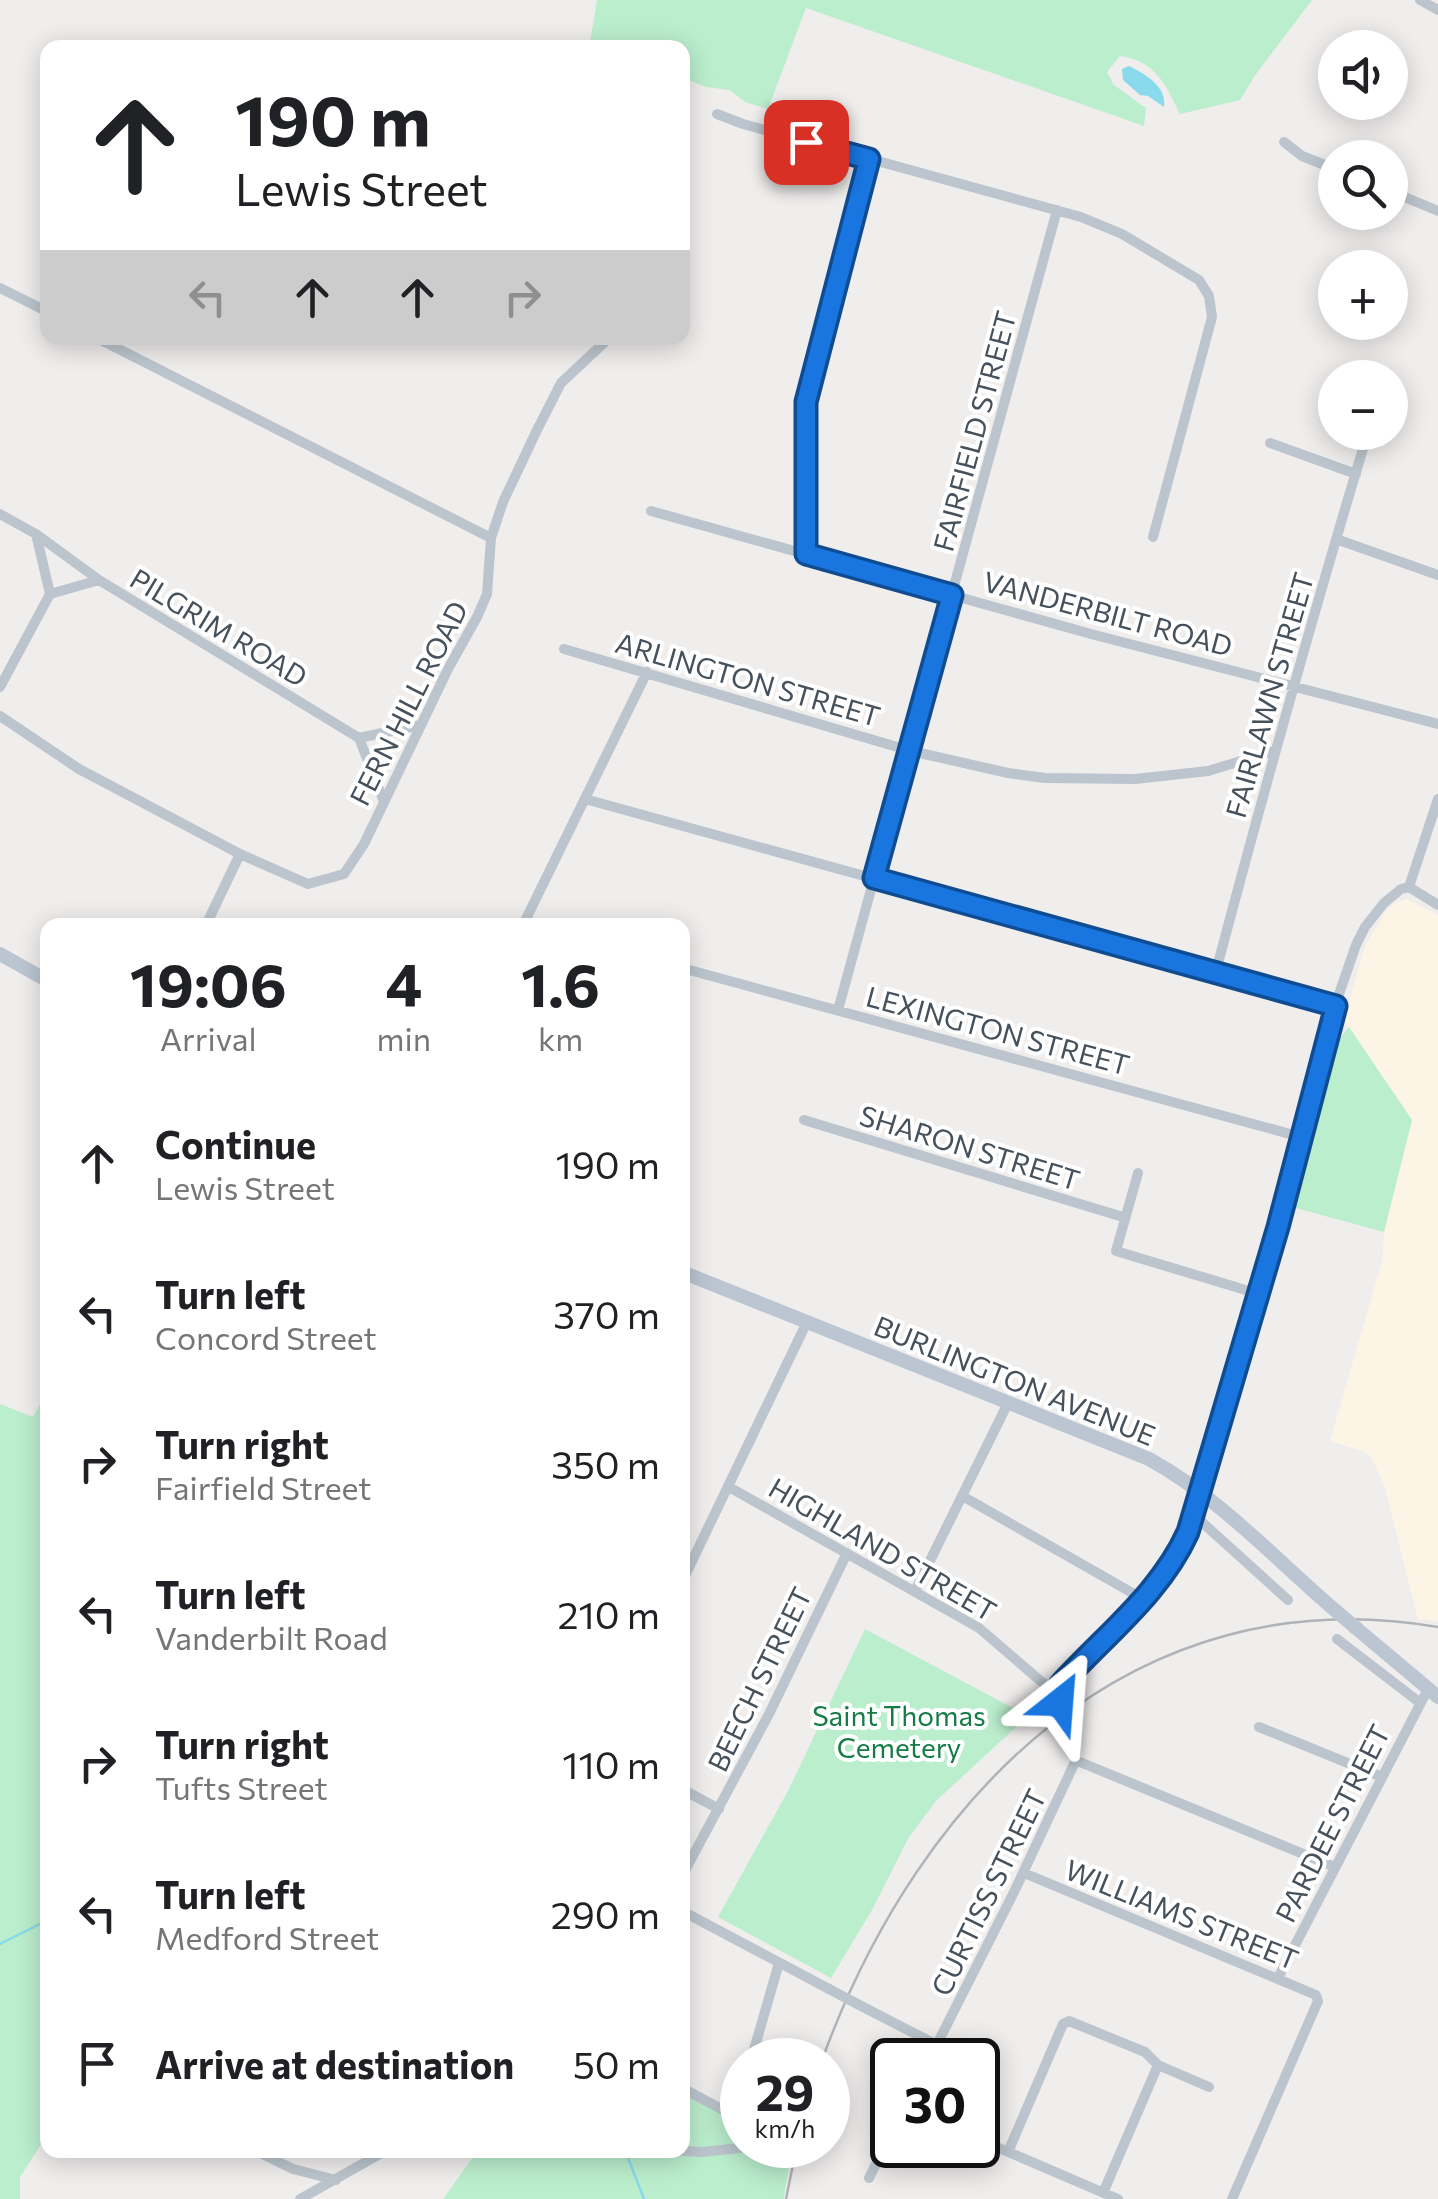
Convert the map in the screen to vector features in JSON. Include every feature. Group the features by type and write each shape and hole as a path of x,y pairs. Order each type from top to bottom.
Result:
{"main road":[{"path":"0,954 40,976"},
{"name":"BURLINGTON AVENUE","path":"690,1275 1135,1452 1201,1494 1428,1696"}],"street":[{"path":"1420,0 1438,10"},
{"path":"717,114 1057,210 1122,234 1199,280 1208,296 1212,317 1153,538"},
{"path":"1284,142 1318,162"},
{"path":"806,554 806,402 869,159"},
{"path":"1408,198 1438,211"},
{"name":"FAIRFIELD STREET","path":"838,1010 1057,210"},
{"path":"0,288 40,308"},
{"path":"111,345 491,538"},
{"name":"FERN HILL ROAD","path":"0,716 79,769 240,854 308,884 344,874 364,844 487,594 491,538 503,502 561,382 601,345"},
{"path":"1270,443 1356,474"},
{"name":"FAIRLAWN STREET","path":"1216,971 1274,752 1363,450"},
{"name":"VANDERBILT ROAD","path":"651,511 1438,724"},
{"path":"0,514 36,534 99,580"},
{"path":"0,687 50,594 36,534"},
{"path":"1336,540 1438,575"},
{"name":"PILGRIM ROAD","path":"50,594 99,580 359,738"},
{"name":"ARLINGTON STREET","path":"564,650 911,751 1008,773 1117,779 1208,771 1274,752"},
{"path":"526,918 648,672"},
{"path":"383,799 359,738 420,726"},
{"path":"585,798 1336,1006"},
{"path":"1409,887 1438,799"},
{"path":"209,918 240,854"},
{"path":"1336,1867 1075,1760 1059,1696 1171,1565 1194,1514 1259,1294 1336,1006 1365,927 1401,889 1409,887 1438,905"},
{"name":"LEXINGTON STREET","path":"690,970 1300,1137"},
{"name":"SHARON STREET","path":"804,1120 1124,1216"},
{"path":"1138,1173 1116,1251 1259,1294"},
{"path":"690,1566 806,1324"},
{"path":"915,1591 1008,1403"},
{"name":"HIGHLAND STREET","path":"729,1486 991,1636 1059,1696"},
{"path":"964,1497 1142,1599"},
{"path":"1194,1514 1288,1600"},
{"name":"BEECH STREET","path":"690,1862 769,1714 846,1553"},
{"path":"1336,1639 1428,1696"},
{"name":"PARDEE STREET","path":"1278,1978 1428,1696"},
{"path":"1259,1726 1382,1777"},
{"name":"CURTISS STREET","path":"941,2038 1024,1873 1075,1760"},
{"path":"690,1793 719,1809"},
{"name":"WILLIAMS STREET","path":"1024,1873 1310,1991 1318,2001 1232,2199"},
{"path":"690,1915 923,2038"},
{"path":"757,2038 779,1964"},
{"path":"1008,2152 1063,2024 1069,2021 1145,2052 1158,2065 1209,2088"},
{"path":"1104,2193 1158,2065"},
{"path":"690,2092 720,2108"},
{"path":"1000,2148 1118,2199"},
{"path":"690,2151 720,2150"},
{"path":"270,2158 293,2169 337,2180"},
{"path":"300,2199 374,2158"},
{"path":"869,2178 874,2168"}],"shaded area":[{"path":"1407,899 1438,915 1438,1621 1418,1619 1385,1487 1371,1457 1330,1441 1383,1257 1384,1232 1412,1120 1344,1021 1365,946 1386,911"}],"green space":[{"path":"597,0 1312,0 1240,100 1180,114 1151,69 1120,56 1107,72 1114,85 1146,108 1144,126 806,8 768,109 745,102 730,90 690,81 690,40 590,40"},
{"path":"1349,1027 1412,1120 1384,1232 1292,1207 1321,1085 1329,1061"},
{"path":"0,1404 33,1417 40,1404 40,2146 20,2177 20,2199 0,2199"},
{"name":"Saint Thomas Cemetery","path":"865,1629 1028,1716 936,1801 909,1837 831,1978 718,1917 789,1789"},
{"path":"690,2098 720,2113 720,2168 788,2168 784,2199 443,2199 472,2158 690,2158"}],"water":[{"path":"1129,66 1158,87 1164,107 1140,95 1123,80 1122,69"}],"waterway":[{"path":"0,1944 40,1924"},
{"path":"628,2158 644,2199"}],"railway":[{"path":"832,2038 864,1963 916,1872 979,1792 1052,1724 1135,1671 1227,1635 1328,1620 1438,1627"},
{"path":"786,2199 792,2168"}],"route":[{"path":"806,142 869,159 806,402 806,554 952,595 874,878 1336,1006 1278,1227 1188,1532 1160,1581 1060,1685 1060,1702"}]}
